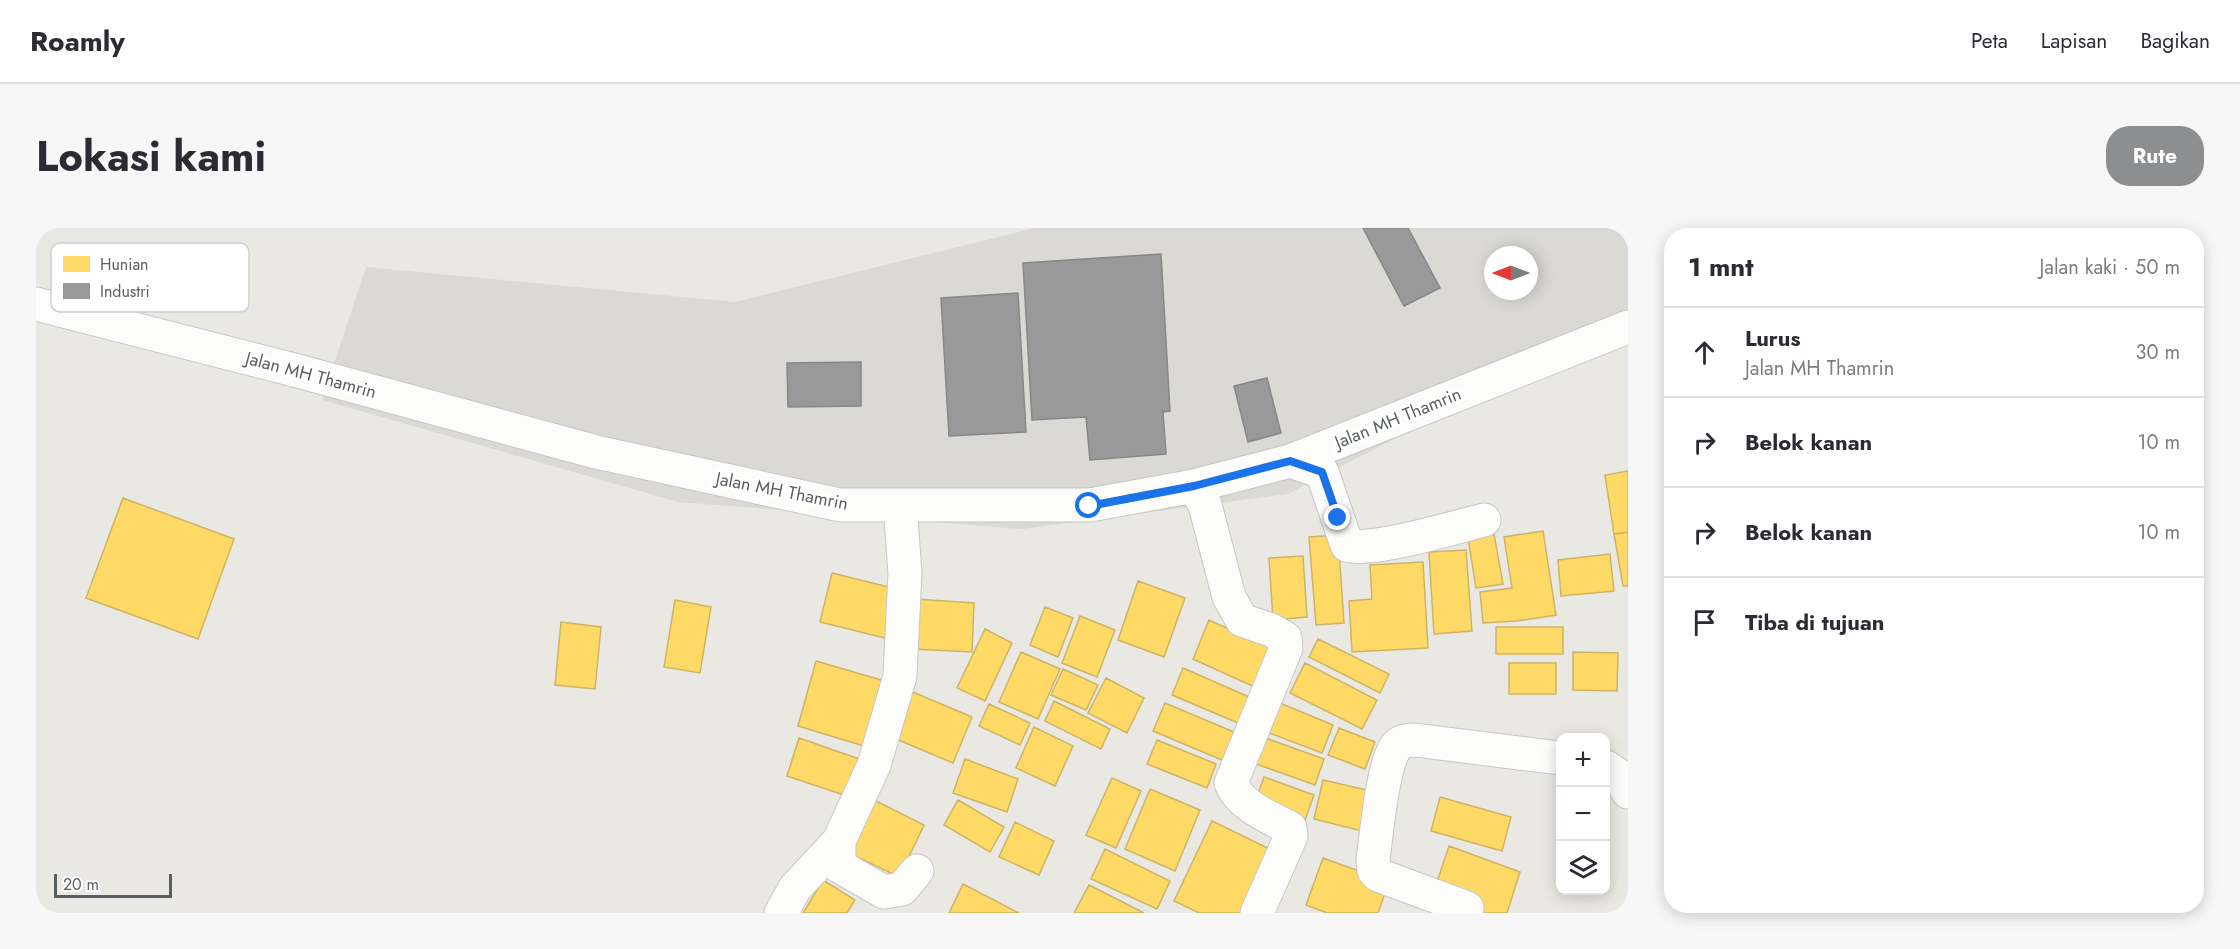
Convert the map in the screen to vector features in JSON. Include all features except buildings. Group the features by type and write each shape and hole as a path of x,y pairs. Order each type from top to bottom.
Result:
{"street":[{"name":"Jalan MH Thamrin","path":"36,304 51,308"},
{"name":"Jalan MH Thamrin","path":"67,312 310,374 596,452 840,506 900,514 1089,506 1200,495 1628,327"},
{"path":"1290,461 1322,472 1347,545 1356,548 1389,543 1484,520"},
{"path":"1200,495 1229,597 1242,620 1271,630 1285,638 1286,648 1231,783 1234,791 1258,812 1290,828 1291,836 1257,913"},
{"path":"781,913 795,888 839,841 874,765 900,676 905,573 900,514"},
{"path":"1467,908 1378,875 1374,871 1373,858 1385,779 1395,747 1404,740 1415,740 1556,758"},
{"path":"1610,770 1618,775 1628,792"},
{"path":"839,841 839,866 884,892 902,889 917,871"}],"shaded area":[{"path":"1035,228 1628,228 1628,318 1288,494 1022,529 678,502 322,400 366,267 735,302"}],"route":[{"path":"1089,506 1194,486 1290,461 1322,472 1338,518"}]}
